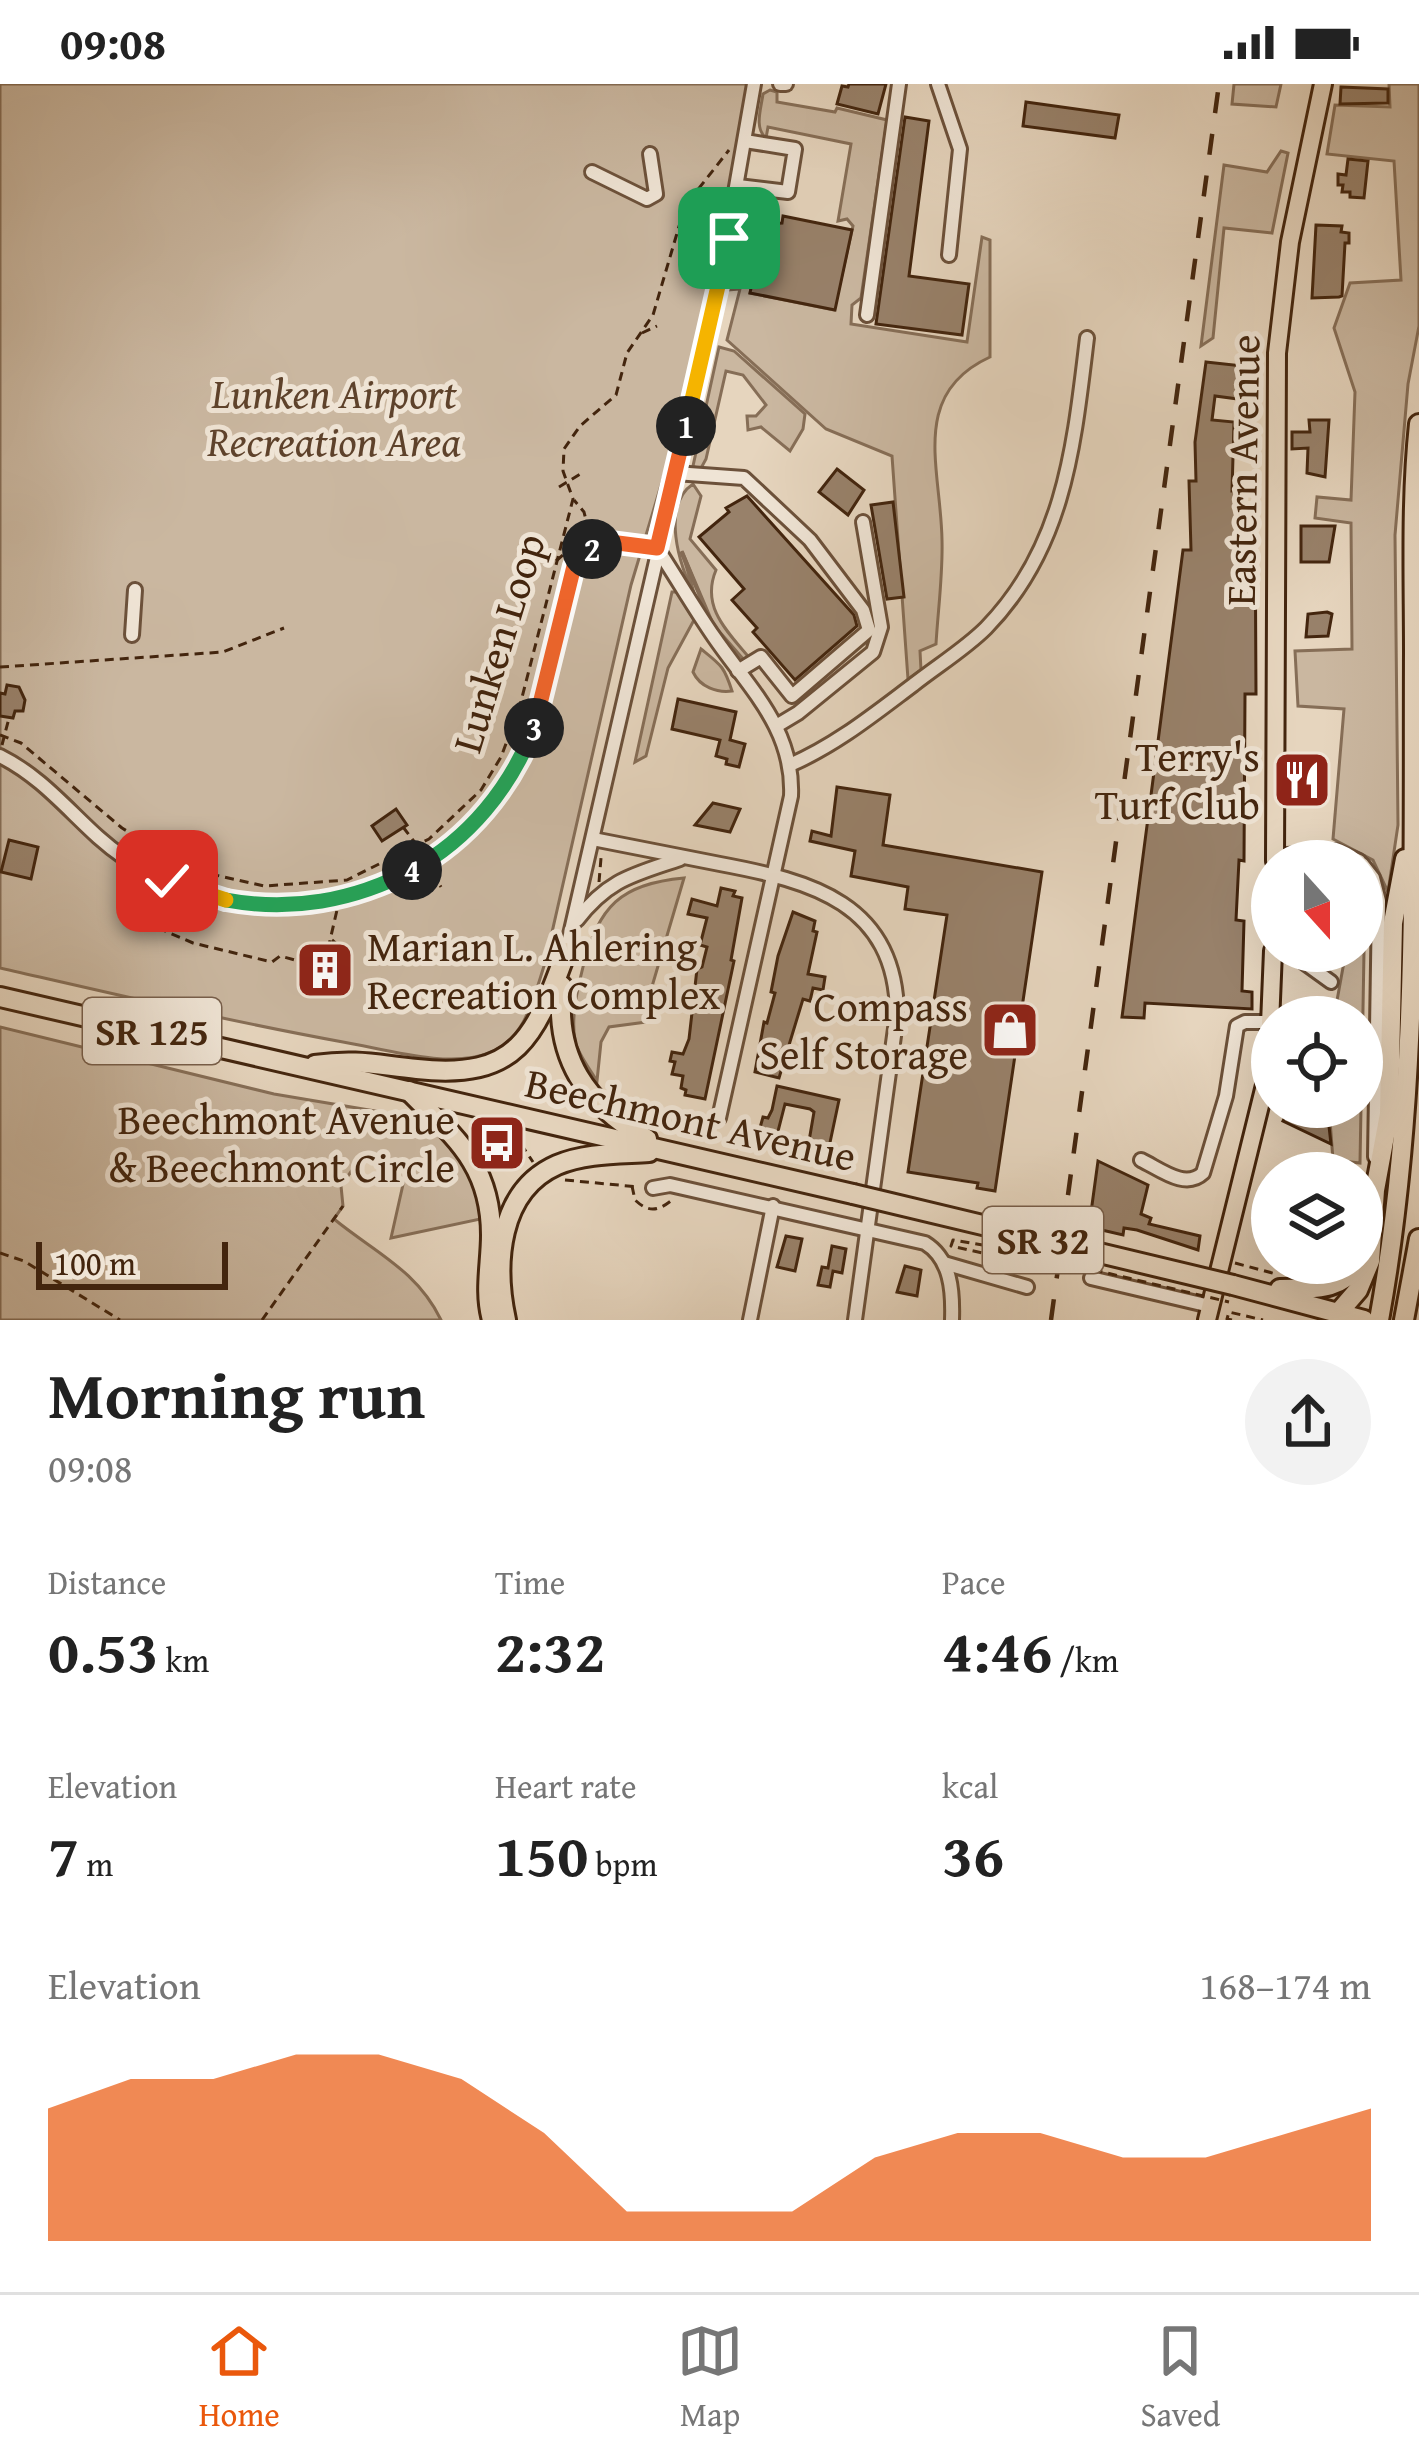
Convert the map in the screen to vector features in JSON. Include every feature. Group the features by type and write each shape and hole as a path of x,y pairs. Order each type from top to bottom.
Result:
{"highway":[{"path":"1379,1320 1390,1268 1414,1037 1414,490 1419,424"},
{"path":"1382,1152 1389,1114 1393,923 1413,813"},
{"path":"303,1067 355,1059 417,1070 467,1072 500,1062 526,1040 545,1010 566,952"},
{"path":"566,952 559,1011 565,1054 595,1100 622,1125 666,1150"},
{"name":"Beechmont Avenue","path":"0,997 854,1194 1226,1305 1364,1320"},
{"path":"409,1090 460,1141 485,1188 491,1236 487,1300 492,1320"},
{"path":"506,1320 502,1291 505,1227 514,1202 528,1185 557,1165 579,1158 666,1150"},
{"path":"1404,1320 1419,1239"},
{"path":"1226,1305 1324,1290 1336,1284"},
{"path":"1335,1316 1361,1284"}],"main road":[{"name":"Eastern Avenue","path":"1275,840 1277,353 1290,242 1323,84"},
{"path":"1226,1305 1258,1128"}],"street":[{"path":"566,952 716,301 738,186 738,142 754,84"},
{"path":"867,315 899,84"},
{"path":"938,84 960,149 949,255"},
{"path":"738,142 795,149 788,192 738,186"},
{"path":"592,172 647,199 656,194 650,154"},
{"path":"790,765 858,727 977,636 1012,598 1037,558 1063,498 1088,338"},
{"path":"675,473 744,478 811,540 863,610 869,630 791,696 760,657 738,671"},
{"path":"778,725 873,652 878,642 881,627 863,522"},
{"path":"0,754 31,772 122,856 167,881 216,898 268,905 344,900 394,879 446,848 506,784 534,730 574,566 587,550 610,542 657,548 778,725 790,765 791,796 719,1118"},
{"path":"132,635 134,590"},
{"path":"593,839 773,874 826,891 865,921 891,967 897,1014 855,1320"},
{"path":"572,926 593,900 625,877 685,857"},
{"path":"1316,972 1330,982"},
{"path":"1375,1152 1377,972"},
{"path":"1141,1160 1185,1181 1203,1173 1226,1096 1237,1026 1251,1022"},
{"path":"653,1188 670,1185 925,1243 944,1263 952,1291 952,1320"},
{"path":"750,1320 773,1206"},
{"path":"944,1263 1027,1287"},
{"path":"1091,1278 1226,1305"},
{"path":"479,1320 487,1300"}],"path":[{"path":"573,422 579,428 616,395 627,353 653,315 685,206 738,142"},
{"path":"767,224 774,190"},
{"path":"769,214 783,217"},
{"path":"640,334 657,326"},
{"name":"Lunken Loop","path":"2,736 21,743 122,828 189,869 264,886 347,880 429,839 481,790 501,758 573,499 563,471 564,449 579,428"},
{"path":"559,488 582,473"},
{"path":"556,561 589,532 584,512 573,499"},
{"path":"0,668 223,652 284,628"},
{"path":"0,754 9,718"},
{"path":"597,890 604,859 600,858"},
{"path":"328,949 344,900"},
{"path":"144,922 193,943 272,962 280,956 310,964"},
{"path":"330,939 347,952"},
{"path":"705,1129 705,1138"},
{"path":"521,1144 538,1168"},
{"path":"547,1179 653,1188"},
{"path":"632,1186 635,1201 649,1210 674,1198"},
{"path":"262,1320 343,1206"},
{"path":"951,1239 997,1252"},
{"path":"997,1252 952,1246 953,1240 1226,1305 1263,1320"},
{"path":"0,1253 24,1261 120,1320"},
{"path":"1235,1263 1251,1267"},
{"path":"1226,1305 1227,1319 1232,1320"}],"green space":[{"name":"Lunken Airport Recreation Area","path":"0,84 749,84 729,207 677,432 631,585 545,963 520,1027 489,1053 455,1059 397,1053 0,968"},
{"path":"1234,84 1281,84 1276,107 1232,104"},
{"path":"1389,84 1419,84 1419,326 1408,384 1395,535 1398,825 1388,892 1383,881 1383,840 1333,839 1344,709 1298,706 1295,651 1352,649 1351,523 1315,518 1317,497 1351,500 1355,392 1334,328 1350,283 1401,280 1394,161 1327,154 1335,105 1390,107"},
{"path":"777,92 777,102 835,112 837,108 887,120 861,298 852,305 851,324 967,342 982,237 990,240 990,357 948,391 939,412 935,461 942,553 936,644 920,651 921,670 908,679 892,456 826,429 727,340 740,289 726,290 750,196 755,194 749,227 762,236 750,293 834,310 853,226 847,219 838,221 851,144 768,127 766,138 759,118 763,94"},
{"path":"1281,151 1288,153 1272,233 1224,228 1213,338 1201,346 1224,165 1267,172"},
{"path":"719,347 734,351 805,414 803,429 790,451 761,427 748,430 747,416 756,416 766,405 743,375 726,371 706,459 700,470 693,466"},
{"path":"693,484 701,496 690,539 716,570 712,596 719,619 752,661 744,660 711,622 682,551 694,593 683,568 675,521 683,494"},
{"path":"672,592 677,592 694,620 668,668 646,756 635,762"},
{"path":"701,649 721,667 732,691 710,688 696,677 693,672"},
{"path":"684,878 648,1000 654,1021 609,1027 601,1042 597,1081 575,1041 575,1004 589,946 605,914 628,893"},
{"path":"1342,972 1364,972 1363,996 1338,996"},
{"path":"0,1027 274,1094 440,1122 461,1141 490,1217 391,1238 404,1180 362,1156 341,1186 343,1206 334,1219 407,1275 441,1320 0,1320"},
{"path":"1331,1128 1361,1128 1360,1152 1332,1152"}],"building":[{"path":"886,84 878,114 837,104 842,86"},
{"path":"1341,87 1388,89 1388,103 1340,104"},
{"path":"1026,102 1119,115 1115,138 1023,126"},
{"path":"905,117 929,121 909,276 969,284 962,335 876,324"},
{"path":"1348,159 1368,161 1364,198 1350,197 1338,185 1338,174 1346,175"},
{"path":"783,216 852,230 835,310 750,293 765,224 782,223"},
{"path":"1316,225 1342,226 1341,232 1349,233 1342,296 1312,298"},
{"path":"1206,362 1243,366 1238,399 1215,396 1212,420 1234,422 1232,491 1241,491 1241,503 1255,503 1256,694 1245,694 1244,861 1239,860 1236,920 1244,921 1242,991 1252,992 1251,1009 1145,1003 1144,1018 1122,1017 1183,550 1191,550 1189,481 1196,481 1195,442"},
{"path":"1309,420 1329,420 1325,477 1307,473 1308,448 1292,449 1292,432 1310,432"},
{"path":"837,469 864,490 848,515 819,492"},
{"path":"747,496 854,615 857,626 795,680 732,600 744,589 699,537 729,512 726,508"},
{"path":"893,502 904,597 887,599 871,505"},
{"path":"1301,526 1335,526 1329,562 1301,562"},
{"path":"1308,614 1332,614 1328,636 1306,637"},
{"path":"7,685 19,687 25,700 23,711 15,711 13,718 0,716 0,693 5,694"},
{"path":"678,699 736,712 730,740 745,744 739,767 716,756 720,740 672,729"},
{"name":"Terry's Turf Club","path":"1293,767 1311,767 1311,793 1293,793"},
{"path":"837,787 890,795 883,845 1042,872 995,1191 977,1188 978,1183 908,1172 947,915 905,909 908,887 851,876 855,851 810,841 812,831 831,836"},
{"path":"713,803 740,809 730,832 695,825"},
{"path":"396,809 407,825 382,841 372,826"},
{"path":"9,840 38,847 31,879 1,872"},
{"path":"721,888 742,898 705,1099 685,1095 683,1076 672,1074 675,1062 670,1061 672,1052 683,1054 689,1039 697,969 702,967 707,947 700,945 707,918 688,914 692,899 717,906"},
{"path":"793,912 815,921 808,974 825,977 823,990 813,988 810,1001 803,999 779,1078 755,1072 775,993 771,992 778,956"},
{"name":"Marian L. Ahlering Recreation Complex","path":"320,947 339,951 338,958 344,960 338,982 308,975 313,953 318,954"},
{"path":"777,1086 839,1100 828,1152 808,1147 814,1112 810,1109 785,1104 776,1139 758,1135 763,1117 768,1118 772,1110"},
{"path":"1298,1128 1329,1128 1331,1144"},
{"path":"1098,1161 1148,1185 1141,1214 1151,1218 1149,1224 1200,1236 1198,1250 1137,1230 1124,1228 1123,1235 1089,1227"},
{"path":"786,1236 802,1239 795,1271 777,1267"},
{"path":"832,1246 846,1249 842,1273 833,1271 830,1287 818,1285 822,1267 828,1268"},
{"path":"905,1266 921,1270 917,1296 897,1292"}],"waterway":[{"path":"682,553 711,621"}],"railway":[{"path":"1051,1320 1219,84"}],"place":[{"name":"Terry's Turf Club","path":"1302,780"},
{"name":"Marian L. Ahlering Recreation Complex","path":"325,970"},
{"name":"Compass Self Storage","path":"1010,1030"},
{"name":"Beechmont Avenue & Beechmont Circle","path":"497,1143"}],"route":[{"path":"167,881 242,903 294,905 348,896 418,867 446,848 490,805 534,730 574,566 587,550 610,542 657,548 729,238"}]}
